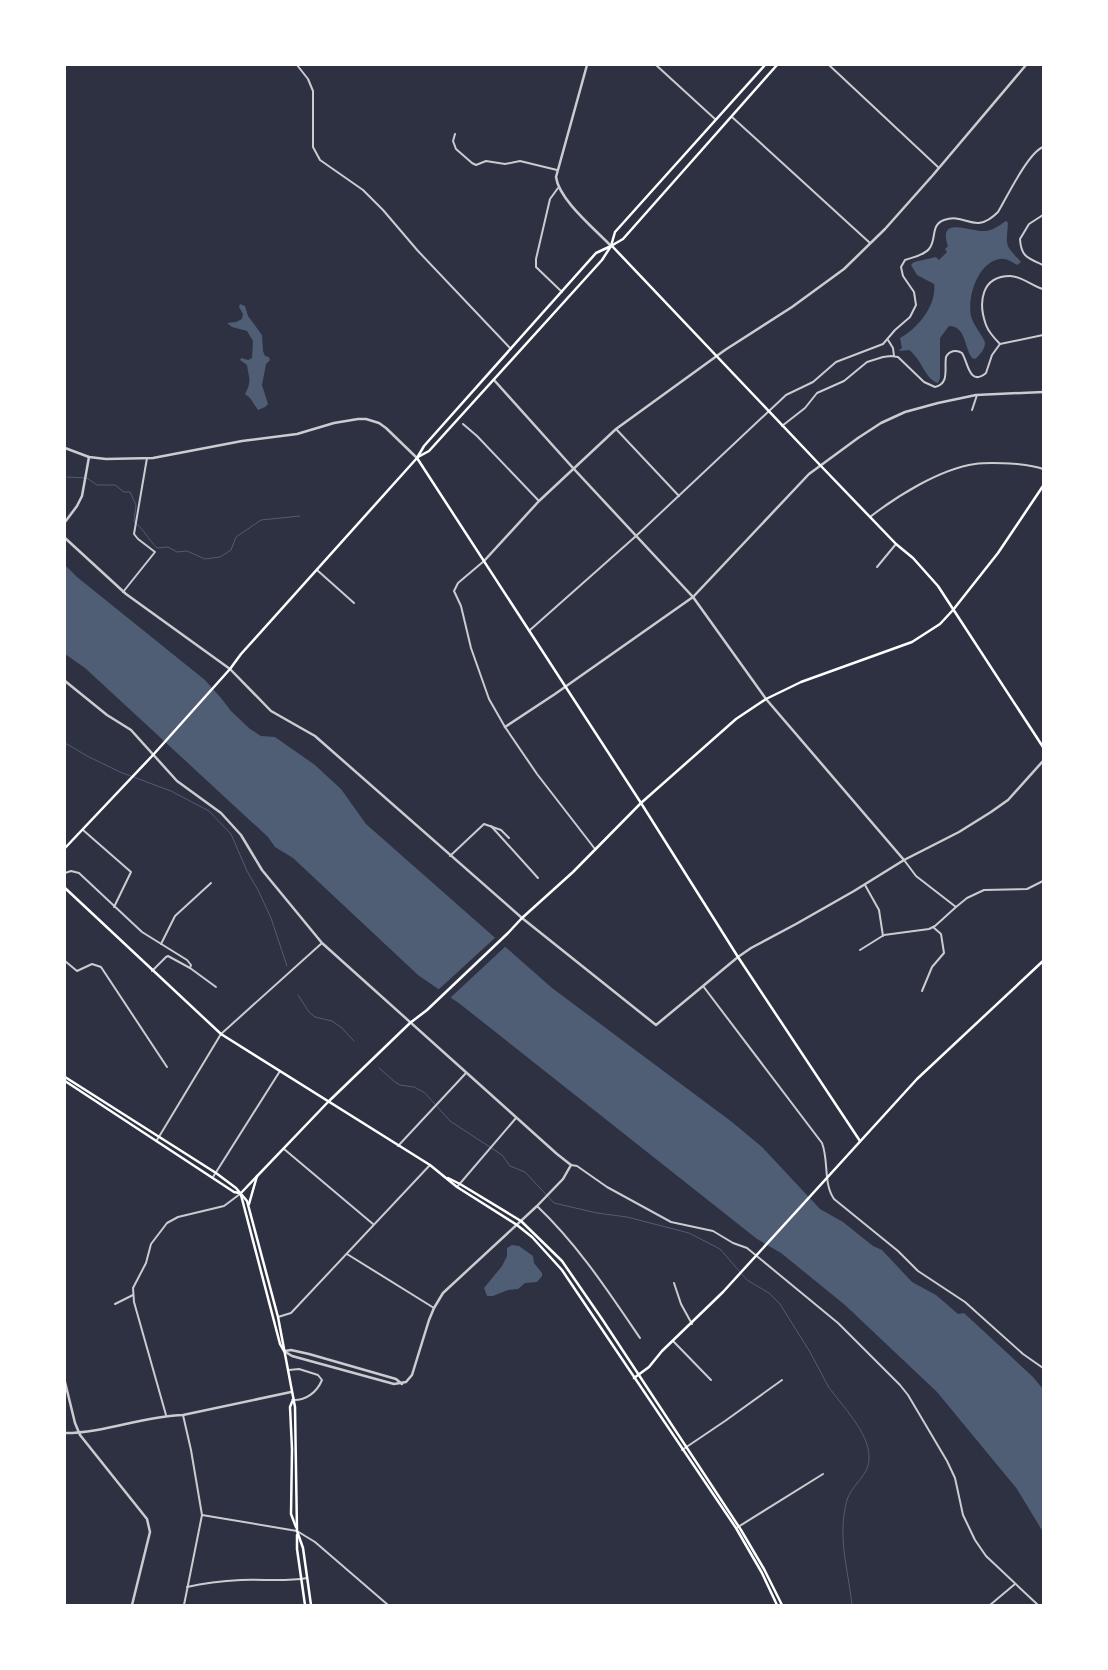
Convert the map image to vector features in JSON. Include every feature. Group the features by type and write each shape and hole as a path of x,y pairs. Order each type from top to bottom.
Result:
{"main road":[{"path":"417,458 429,451 602,260 611,246 616,232 765,65"},
{"path":"65,848 230,669 316,569 417,458 424,446 596,254 623,239 777,65"},
{"path":"611,246 896,544 926,572 943,592 1043,747"},
{"path":"417,458 641,803 738,957 860,1141"},
{"path":"240,1194 328,1102 410,1023 427,1010 522,918 573,872 641,803 736,719 766,699 825,672 877,656 912,642 940,624 998,553 1043,486"},
{"path":"65,888 221,1034 430,1166 457,1187 517,1225 532,1237 562,1270 682,1450 737,1527 777,1605"},
{"path":"634,1378 649,1367 723,1292 917,1079 1043,961"},
{"path":"65,1076 216,1173 236,1188 247,1201 278,1317 292,1400 295,1407 297,1549 305,1605"},
{"path":"65,1081 234,1192 240,1194"},
{"path":"249,1208 251,1193 257,1175"},
{"path":"445,1177 521,1221 562,1261 686,1447 764,1569 782,1605"},
{"path":"240,1194 280,1344 284,1351"},
{"path":"292,1400 290,1407 292,1449 291,1514 303,1548 311,1605"}],"street":[{"path":"296,65 308,79 313,91 313,147 320,160 363,190 418,251 512,349"},
{"path":"587,65 556,177 558,188 565,198 611,246"},
{"path":"656,65 716,120"},
{"path":"829,65 939,168"},
{"path":"595,849 505,727 490,699 471,648 461,606 454,591 458,583 484,561 538,501 616,429 734,344 819,289 844,269 939,168 1026,65"},
{"path":"732,117 870,243"},
{"path":"455,134 453,142 456,149 472,163 476,164 486,161 505,164 520,161 557,170"},
{"path":"528,631 636,536 768,411 790,393 813,382 836,362 869,350 888,340 895,330 910,317 916,305 914,292 903,276 901,267 905,260 922,255 929,249 934,229 941,221 950,218 980,224 993,217 1035,152 1043,147"},
{"path":"558,188 550,199 536,259 536,267 562,292"},
{"path":"1043,214 1029,224 1020,238 1022,252 1025,256 1043,265"},
{"path":"1000,344 986,326 982,300 986,287 993,280 1000,277 1012,276 1019,277 1043,289"},
{"path":"782,426 805,408 817,393 844,381 867,362 894,356 904,361 924,382 935,387 942,384 945,380 946,357 955,350 960,351 964,355 969,372 976,377 986,373 992,355 1000,344 1043,335"},
{"path":"888,340 893,348 894,356"},
{"path":"494,380 572,468 693,598 766,699 916,876 956,907"},
{"path":"505,727 693,598 786,498 820,465 881,423 905,412 977,395 1043,392"},
{"path":"972,410 977,395"},
{"path":"65,448 89,457 106,459 147,458 297,434 358,418 379,423 417,458"},
{"path":"464,424 478,436 538,501"},
{"path":"616,429 679,496"},
{"path":"65,522 80,502 89,457"},
{"path":"123,592 156,552 135,537 147,458"},
{"path":"870,517 898,496 955,468 992,463 1043,469"},
{"path":"65,538 123,592 230,669 271,711 315,736 522,918 656,1024 738,957 752,948 904,860 959,832 1003,804 1043,761"},
{"path":"877,567 896,544"},
{"path":"316,569 354,603"},
{"path":"65,681 107,715 131,730 178,780 221,813 233,825 262,870 322,943 516,1118 571,1165 577,1166 607,1187 671,1222 713,1231 733,1243 747,1248 838,1323 908,1395 955,1478 963,1515 975,1540 986,1556 1038,1605"},
{"path":"450,856 484,824 501,830 509,838"},
{"path":"489,825 538,878"},
{"path":"82,829 131,872 114,907"},
{"path":"65,873 71,871 79,873 142,932 187,960 191,965 190,968"},
{"path":"860,950 883,936 929,930 956,907 984,890 1027,888 1043,881"},
{"path":"161,944 175,916 211,883"},
{"path":"865,884 879,910 883,936"},
{"path":"922,991 932,967 944,953 941,934 933,927"},
{"path":"157,1140 221,1034 322,943"},
{"path":"152,971 167,956 190,968 216,987"},
{"path":"65,961 77,971 92,964 101,967 167,1066"},
{"path":"703,986 822,1143 826,1159 828,1188 834,1199 898,1251 918,1271 965,1302 1023,1354 1043,1368"},
{"path":"213,1178 280,1071"},
{"path":"398,1146 466,1073"},
{"path":"457,1187 516,1118"},
{"path":"284,1149 373,1224"},
{"path":"284,1351 292,1356 394,1384 402,1384 412,1375 434,1308 447,1288 537,1206 563,1179 571,1165"},
{"path":"278,1317 291,1313 373,1224 430,1166"},
{"path":"166,1416 133,1295 133,1288 146,1263 151,1244 167,1222 178,1217 224,1206 240,1194"},
{"path":"537,1206 565,1235 592,1268 640,1338"},
{"path":"347,1254 434,1308"},
{"path":"674,1283 680,1304 692,1324"},
{"path":"115,1304 133,1295"},
{"path":"673,1341 710,1380"},
{"path":"284,1351 292,1350 309,1354 396,1379 402,1384"},
{"path":"288,1370 300,1369 318,1374 321,1378 320,1384 309,1396 301,1400 292,1400"},
{"path":"682,1450 782,1380"},
{"path":"65,1382 78,1433 147,1519 150,1532 132,1605"},
{"path":"65,1433 78,1433 166,1416 183,1415 291,1392"},
{"path":"183,1415 202,1515 184,1605"},
{"path":"737,1527 823,1474"},
{"path":"202,1515 297,1531 315,1542 388,1605"},
{"path":"187,1587 242,1580 307,1578"},
{"path":"990,1605 1015,1584"}],"water":[{"path":"1006,221 1008,223 1008,245 1021,262 1017,265 1009,260 1000,259 986,266 980,273 973,290 970,308 974,323 984,340 984,347 975,359 972,358 962,333 959,329 949,326 940,338 940,378 938,383 930,378 909,350 899,350 902,348 900,338 907,334 925,315 934,292 934,284 917,275 911,265 914,262 936,257 939,260 947,252 945,249 948,246 946,236 947,231 951,228 988,231"},
{"path":"240,304 245,306 248,316 262,335 263,351 270,360 266,364 262,385 268,404 258,410 245,394 249,386 249,377 247,365 240,360 241,358 248,360 252,358 253,341 247,331 232,327 227,323 242,319 243,314 239,307"},
{"path":"65,565 77,577 205,680 231,711 250,729 261,736 275,737 315,765 341,789 366,824 552,988 732,1122 762,1147 820,1209 843,1222 873,1246 882,1250 912,1282 936,1295 958,1314 964,1313 1033,1377 1043,1389 1043,1532 1017,1489 937,1392 845,1305 781,1253 757,1239 460,1004 418,975 293,858 275,847 268,837 85,668 65,654"},
{"path":"512,1245 519,1246 533,1256 534,1263 542,1273 542,1276 537,1282 525,1283 518,1289 487,1296 484,1288 502,1266 507,1256 507,1248"}],"pier":[{"path":"497,936 507,945 449,999 437,991"}],"waterway":[{"path":"67,477 87,478 97,485 115,485 124,492 130,492 136,505 134,522 157,548 168,547 177,552 187,551 205,559 220,557 231,550 236,537 261,520 300,516"},
{"path":"65,743 120,772 171,791 209,811 231,834 271,918 287,966"},
{"path":"298,995 309,1012 315,1017 332,1021 342,1028 354,1041"},
{"path":"379,1068 400,1085 414,1087 425,1093 450,1121 502,1155 510,1166 525,1172 554,1203 597,1213 627,1217 689,1233 720,1249 747,1280 769,1293 780,1304 810,1352 828,1386 860,1429 868,1448 869,1463 867,1469 849,1494 844,1514 844,1552 852,1605"}]}
